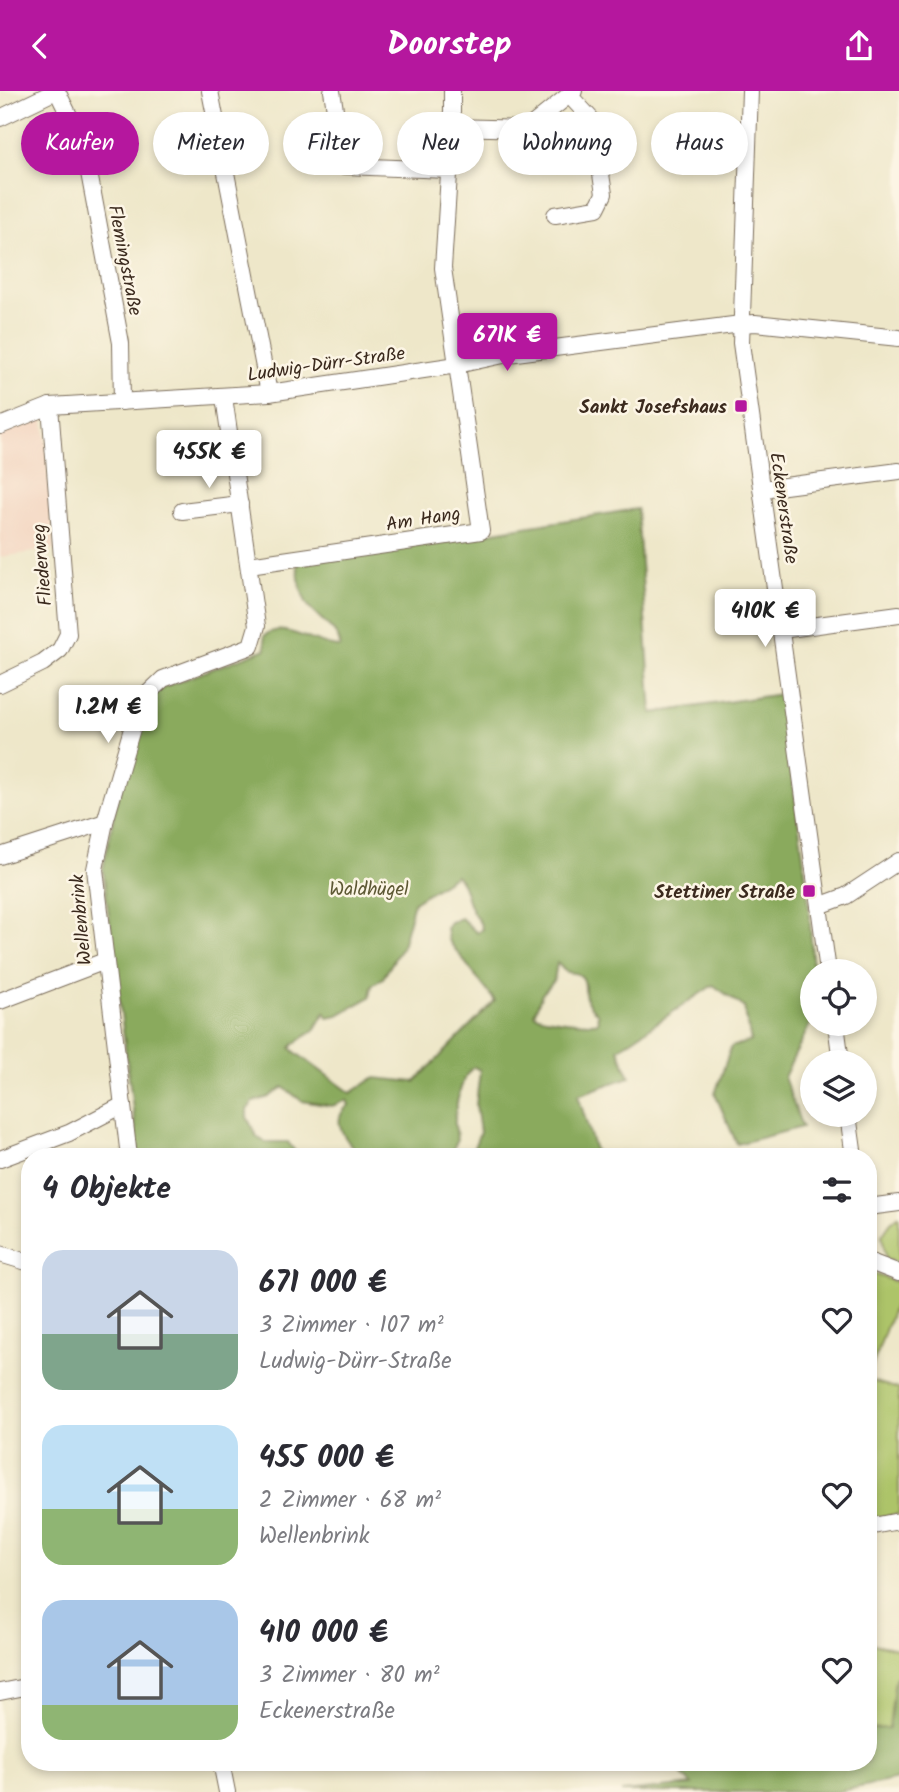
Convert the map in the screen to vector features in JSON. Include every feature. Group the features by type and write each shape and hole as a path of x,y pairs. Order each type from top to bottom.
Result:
{"street":[{"path":"0,118 56,91"},
{"name":"Flemingstraße","path":"56,91 84,146 121,343 122,402"},
{"path":"210,91 269,393"},
{"path":"332,91 344,166 397,168"},
{"path":"452,91 452,112"},
{"name":"Eckenerstraße","path":"750,91 741,343 826,959"},
{"path":"484,128 527,129 571,93 593,121 604,194 597,208 555,215"},
{"path":"449,175 443,268 457,365"},
{"name":"Ludwig-Dürr-Straße","path":"0,426 50,407 269,393 457,365 508,354 741,324 899,338"},
{"name":"Am Hang","path":"249,565 481,531 457,365"},
{"name":"Wellenbrink","path":"128,1148 96,869 105,822 139,701 163,679 251,646 257,626 224,397"},
{"name":"Fliederweg","path":"0,684 43,663 61,650 68,634 50,407"},
{"path":"762,489 899,471"},
{"path":"182,512 240,504"},
{"path":"781,630 899,614"},
{"path":"0,856 105,822"},
{"path":"819,906 846,896 899,860"},
{"path":"0,1000 105,961"},
{"path":"29,1148 69,1133 123,1105"},
{"path":"850,1127 853,1148"},
{"path":"0,1159 21,1151"},
{"path":"877,1206 899,1203"},
{"path":"0,1254 21,1260"},
{"path":"877,1264 899,1273"},
{"path":"877,1525 899,1521"},
{"path":"0,1692 21,1688"},
{"path":"223,1771 227,1792"}],"shaded area":[{"path":"44,418 54,549 0,557 0,435"}],"green space":[{"name":"Waldhügel","path":"637,509 652,713 781,694 808,893 812,959 800,959 800,1036 804,1036 784,1077 802,1127 737,1144 715,1094 731,1047 751,1041 744,1007 713,985 618,1049 630,1077 578,1095 594,1148 474,1148 480,1132 476,1105 480,1070 474,1067 465,1077 459,1093 455,1119 457,1141 454,1148 354,1148 340,1125 342,1113 349,1105 347,1100 332,1106 302,1101 283,1087 269,1097 253,1102 247,1110 247,1117 257,1137 265,1142 288,1142 292,1148 138,1148 103,869 117,800 145,703 164,687 266,649 264,636 272,632 290,632 340,647 337,635 307,604 297,561","holes":["456,875 462,883 482,929 477,933 461,918 450,922 446,928 448,940 495,1001 415,1082 374,1078 351,1093 291,1048 314,1030 325,1012 328,1017 338,1015 370,997 372,985 383,978 402,946 414,902","557,963 565,971 578,974 584,981 587,1002 597,1013 598,1022 566,1021 534,1014 542,994 554,981"]},
{"path":"899,1215 899,1263 886,1259 882,1235"},
{"path":"877,1275 899,1283 899,1292 877,1353"},
{"path":"877,1383 899,1389 899,1514 877,1518"},
{"path":"877,1645 899,1649 899,1708 885,1758 877,1759"},
{"path":"899,1676 899,1779 836,1792 621,1792 692,1785 679,1771 877,1771 877,1729 889,1728 895,1678"}],"place":[{"name":"Sankt Josefshaus","path":"741,406"},
{"name":"Stettiner Straße","path":"809,891"}]}
